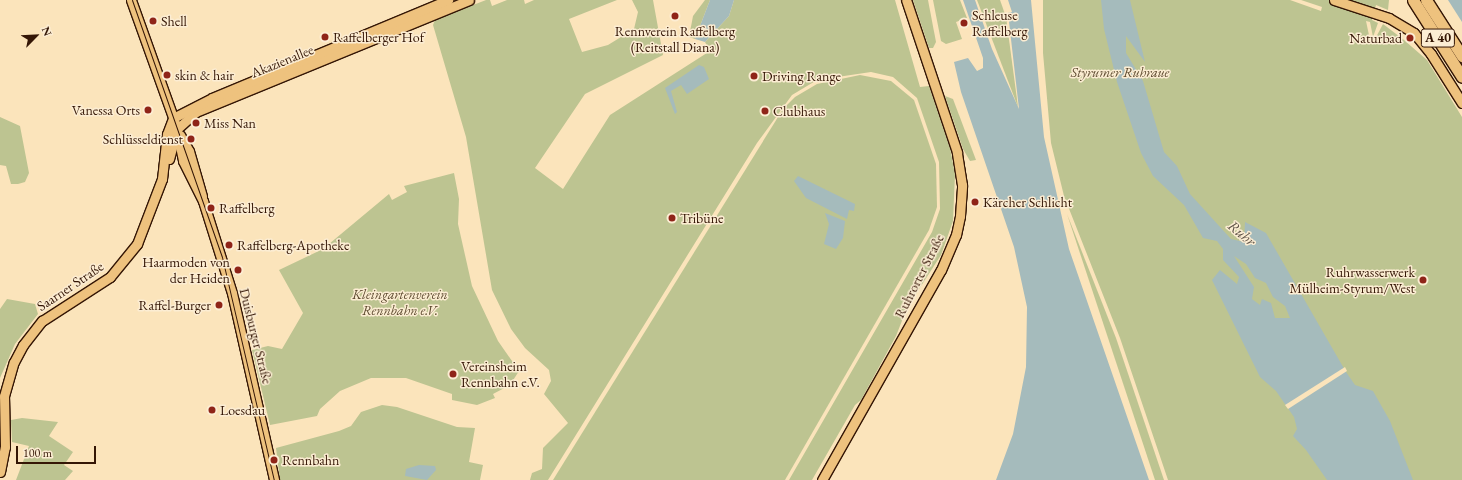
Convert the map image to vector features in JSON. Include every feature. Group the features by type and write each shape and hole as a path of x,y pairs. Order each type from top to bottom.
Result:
{"highway":[{"name":"A 40","path":"1412,0 1462,77"},
{"name":"A 40","path":"1426,0 1462,56"}],"main road":[{"name":"Duisburger Straße","path":"131,0 177,129 189,151 232,293 274,480"},
{"name":"Akazienallee","path":"173,118 212,98 448,0"},
{"name":"Akazienallee","path":"177,129 196,112 469,0"},
{"name":"Ruhrorter Straße","path":"822,480 941,270 956,235 960,216 962,185 957,152 906,0"},
{"path":"1334,0 1400,23 1424,43 1462,103"},
{"name":"Saarner Straße","path":"165,170 167,134 173,118"},
{"name":"Duisburger Straße","path":"177,129 183,161 203,201"},
{"name":"Saarner Straße","path":"0,472 4,447 4,396 8,379 23,345 52,312 99,285 129,257 148,219 177,129"},
{"path":"165,170 183,161"}],"green space":[{"path":"486,0 490,0 492,6 507,0 524,0 525,4 534,0 617,0 569,19 582,52 608,45 634,29 638,12 632,0 653,0 663,55 585,94 535,168 563,189 610,115 710,51 705,42 729,16 734,0 895,0 920,87 929,86 950,148 955,174 953,221 941,255 907,308 896,336 861,400 855,405 812,480 789,480 932,232 940,209 939,162 917,98 893,77 871,72 817,80 792,95 757,143 548,480 530,480 532,473 542,469 543,448 568,423 544,394 551,381 549,370 525,348 511,329 492,290 466,137 433,25 435,20"},
{"path":"705,0 710,0 695,39 689,37 693,16"},
{"path":"913,0 928,0 936,42 933,48 929,48"},
{"path":"933,0 960,0 967,18 956,22 962,39 946,44 941,41"},
{"path":"977,0 1000,0 1006,17 1018,107"},
{"name":"Styrumer Ruhraue","path":"1043,0 1290,0 1321,11 1322,7 1301,0 1389,0 1388,10 1376,5 1372,20 1378,23 1373,37 1370,22 1366,21 1370,40 1374,41 1383,24 1404,40 1427,60 1462,117 1462,480 1168,480 1120,338 1064,196 1051,143 1043,53"},
{"path":"860,75 891,81 914,100 936,164 937,207 929,230 785,480 553,480 783,109 795,97 817,84"},
{"path":"945,96 953,99 976,160 970,161 963,149"},
{"path":"0,117 20,126 29,173 25,182 11,184 6,166 0,165"},
{"name":"Kleingartenverein Rennbahn e.V.","path":"454,173 459,199 458,224 472,286 498,341 519,371 510,385 493,394 495,398 477,405 452,400 452,394 406,378 371,378 340,391 320,409 317,416 270,425 252,350 268,346 282,349 303,313 279,270 323,249 389,194 392,200 407,192 404,186"},
{"path":"1067,214 1116,338 1164,480 1155,480"},
{"path":"7,299 35,304 38,314 15,344 0,378 0,309"},
{"path":"382,405 397,407 457,427 475,428 469,462 483,465 480,480 280,480 276,448 339,431 351,426 361,412"},
{"path":"22,418 58,422 49,436 73,452 64,465 73,471 65,480 16,480 29,446 12,442 11,420"}],"shaded area":[{"path":"710,0 734,0 729,16 705,42 695,39"},
{"path":"963,0 975,0 992,49 1019,109 1008,13 1012,12 1008,0 1031,0 1044,137 1069,249 1149,480 996,480 1013,434 1026,367 1027,307 1014,247 961,92 954,62 968,58 977,71 983,68 983,58"},
{"path":"1101,0 1130,0 1145,62 1126,36 1126,53 1143,81 1164,152 1177,166 1190,194 1231,239 1244,242 1245,222 1266,233 1346,372 1355,385 1373,391 1390,421 1413,480 1327,480 1306,450 1293,436 1297,429 1294,417 1276,391 1260,377 1212,280 1220,270 1237,284 1239,277 1223,260 1223,249 1217,241 1203,238 1184,205 1153,176 1141,153 1117,82 1104,29","holes":["1234,256 1246,264 1255,278 1266,283 1273,297 1285,306 1290,318 1275,318 1271,303 1262,299 1260,305 1252,299 1254,287"]},
{"path":"1448,0 1462,0 1462,22"},
{"path":"699,65 704,67 709,79 687,94 681,85 671,91 677,112 675,114 665,88"},
{"path":"798,176 855,204 854,211 849,210 847,219 806,198 794,181"},
{"path":"825,213 845,221 843,238 836,249 824,244 829,224"},
{"path":"419,465 435,466 436,470 427,480 405,476 406,469"}],"pier":[{"path":"1345,367 1347,371 1288,409 1285,405"}],"tram line":[{"path":"132,0 222,257 274,480"}],"place":[{"name":"Rennverein Raffelberg (Reitstall Diana)","path":"675,16"},
{"name":"Shell","path":"153,21"},
{"name":"Schleuse Raffelberg","path":"964,23"},
{"name":"Raffelberger Hof","path":"325,37"},
{"name":"Naturbad","path":"1410,38"},
{"name":"skin & hair","path":"167,75"},
{"name":"Driving Range","path":"754,76"},
{"name":"Vanessa Orts","path":"148,110"},
{"name":"Clubhaus","path":"765,111"},
{"name":"Miss Nan","path":"196,123"},
{"name":"Schlüsseldienst","path":"191,139"},
{"name":"Kärcher Schlicht","path":"975,202"},
{"name":"Raffelberg","path":"211,208"},
{"name":"Tribüne","path":"672,218"},
{"name":"Raffelberg-Apotheke","path":"229,245"},
{"name":"Haarmoden von der Heiden","path":"238,270"},
{"name":"Ruhrwasserwerk Mülheim-Styrum/West","path":"1423,280"},
{"name":"Raffel-Burger","path":"219,305"},
{"name":"Vereinsheim Rennbahn e.V.","path":"453,374"},
{"name":"Loesdau","path":"212,410"},
{"name":"Rennbahn","path":"274,460"}],"water label":[{"name":"Ruhr","path":"1242,233"}]}
